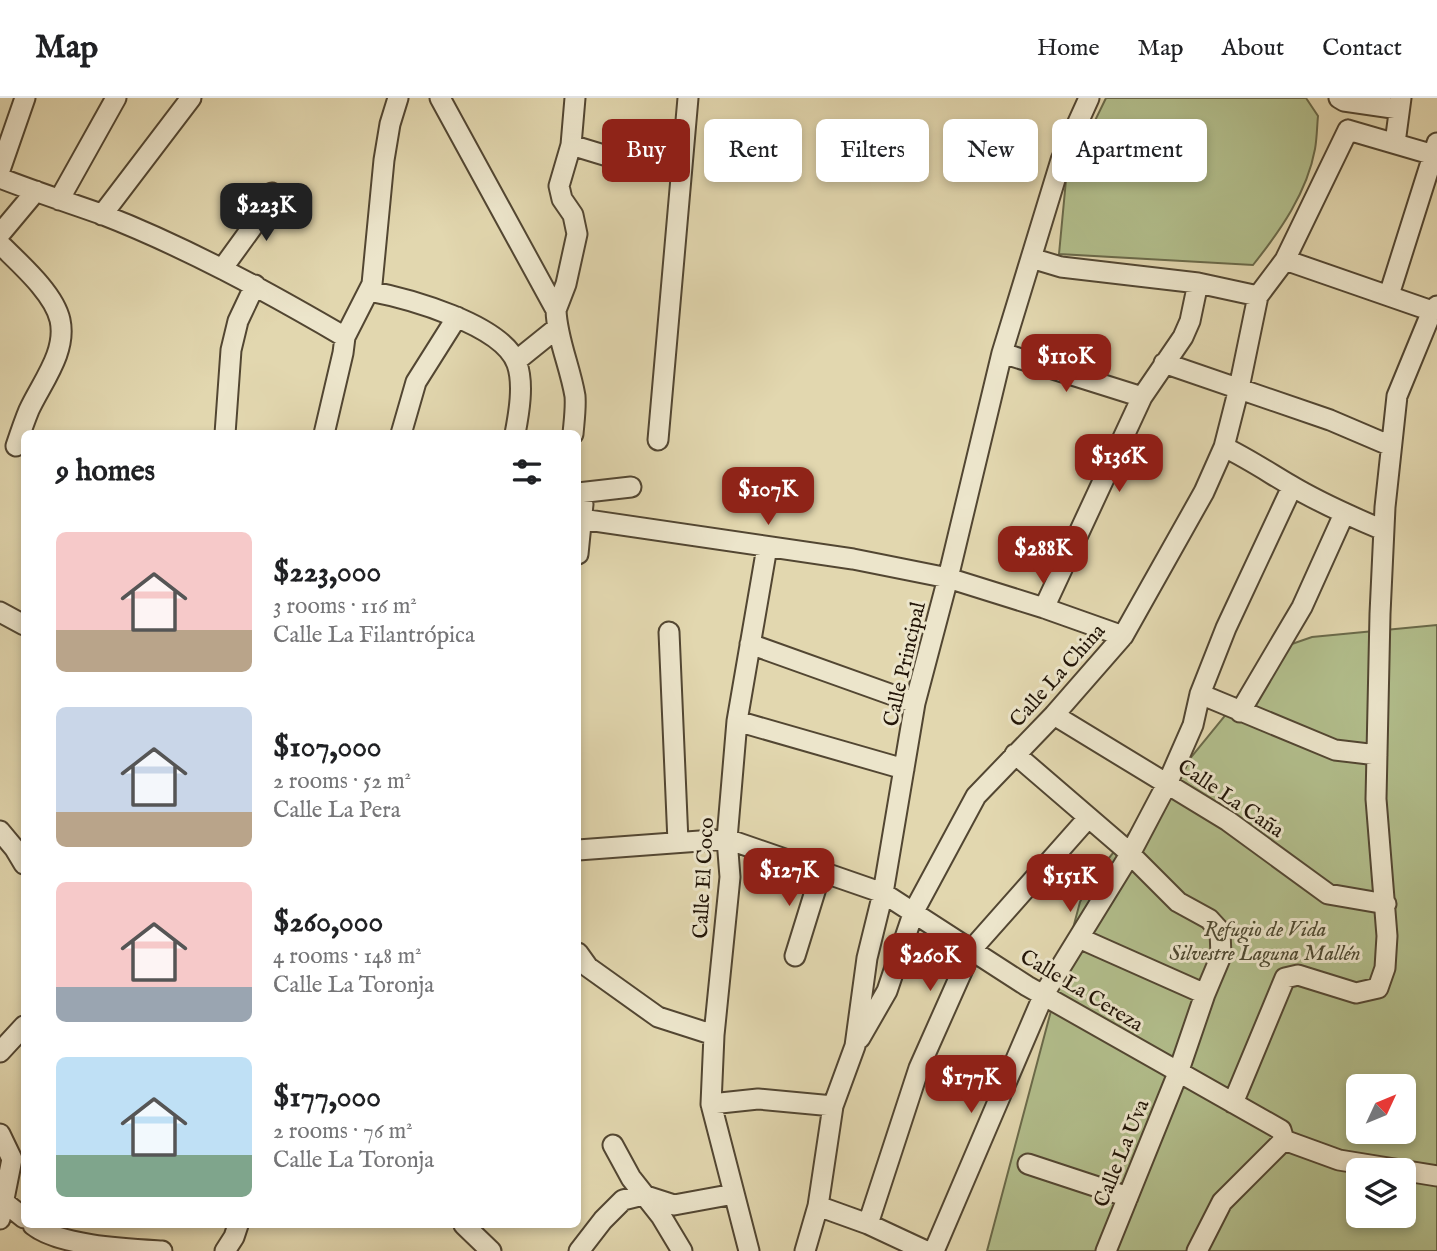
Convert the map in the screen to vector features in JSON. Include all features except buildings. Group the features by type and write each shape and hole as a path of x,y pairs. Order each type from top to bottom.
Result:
{"street":[{"path":"0,170 25,98"},
{"path":"59,200 116,98"},
{"path":"102,215 191,98"},
{"path":"325,430 345,337 372,284 384,160 398,98"},
{"path":"440,98 556,319 575,399 573,430"},
{"path":"516,361 556,319 566,284 577,234 573,215 562,199 559,186 571,145 575,98"},
{"path":"658,440 688,98"},
{"name":"Calle Principal","path":"805,1251 818,1206 833,1106 855,1046 867,958 883,893 915,703 1002,353 1061,160 1089,98"},
{"path":"1389,295 1436,151 1395,143 1348,130 1341,99 1400,103 1395,143"},
{"name":"Calle La China","path":"855,1046 887,991 914,911 976,796 1054,715 1123,636 1204,492 1224,447 1258,296 1285,260 1348,130"},
{"path":"571,145 602,154"},
{"path":"0,178 102,215 222,269 345,337"},
{"path":"0,234 36,191"},
{"path":"222,269 256,222 272,193"},
{"path":"0,244 43,289 60,318 61,340 54,362 13,445"},
{"path":"1031,258 1061,267 1198,283 1258,296"},
{"path":"1233,1103 1285,978 1298,975 1356,993 1378,988 1385,968 1386,904 1376,799 1384,530 1397,396 1434,308 1285,260"},
{"path":"1044,608 1142,397 1191,321 1198,283"},
{"path":"225,430 231,349 238,321 255,285"},
{"path":"369,290 405,298 457,317 496,339 516,361 520,379 515,430"},
{"path":"402,430 416,383 457,317"},
{"path":"1002,353 1142,397"},
{"path":"1164,363 1330,420 1391,446"},
{"path":"1224,447 1292,487 1384,530"},
{"path":"581,495 631,487"},
{"path":"934,1251 1044,994 1129,856 1168,782 1193,724 1200,694 1226,628 1292,487"},
{"path":"581,500 581,519 853,559 948,578 1123,636"},
{"path":"1240,712 1302,607 1345,514"},
{"name":"Calle El Coco","path":"749,1251 711,1104 714,1035 730,877 727,839 737,721 767,547"},
{"path":"0,612 21,623"},
{"path":"669,632 678,842"},
{"path":"750,644 915,703"},
{"path":"1200,694 1335,750 1377,755"},
{"name":"Calle La Caña","path":"1054,715 1228,821 1328,894 1386,904"},
{"path":"737,721 904,769"},
{"name":"Calle La Uva","path":"1015,754 1123,847 1129,856 1152,873 1178,902 1198,912 1220,931 1221,957 1205,994 1178,1073 1106,1251"},
{"path":"868,1224 919,1068 972,949 1088,818"},
{"path":"0,831 21,859"},
{"name":"Calle La Cereza","path":"581,850 727,839 883,893 1027,986 1233,1103 1283,1135 1339,1160 1437,1176"},
{"path":"795,956 821,872"},
{"path":"1079,938 1205,994"},
{"path":"581,957 588,967 658,1017 714,1035"},
{"path":"0,1052 21,1029"},
{"path":"711,1104 758,1099 833,1106"},
{"path":"0,1134 18,1159 2,1207 21,1216"},
{"path":"1197,1251 1223,1202 1283,1135"},
{"path":"613,1145 631,1178 661,1216 682,1251"},
{"path":"1028,1164 1128,1197"},
{"path":"579,1251 623,1200 643,1195 674,1205 734,1194"},
{"path":"818,1206 868,1224 925,1251"},
{"path":"225,1251 236,1228"},
{"path":"467,1228 491,1251"},
{"path":"40,1236 162,1251"}],"green space":[{"path":"1106,98 1306,98 1318,116 1316,145 1306,181 1291,211 1253,265 1059,254 1066,182 1207,182 1207,119 1096,119"},
{"name":"Refugio de Vida Silvestre Laguna Mallén","path":"1437,625 1437,1251 987,1251 1080,902 1091,880 1272,658 1289,645 1312,637"}]}
